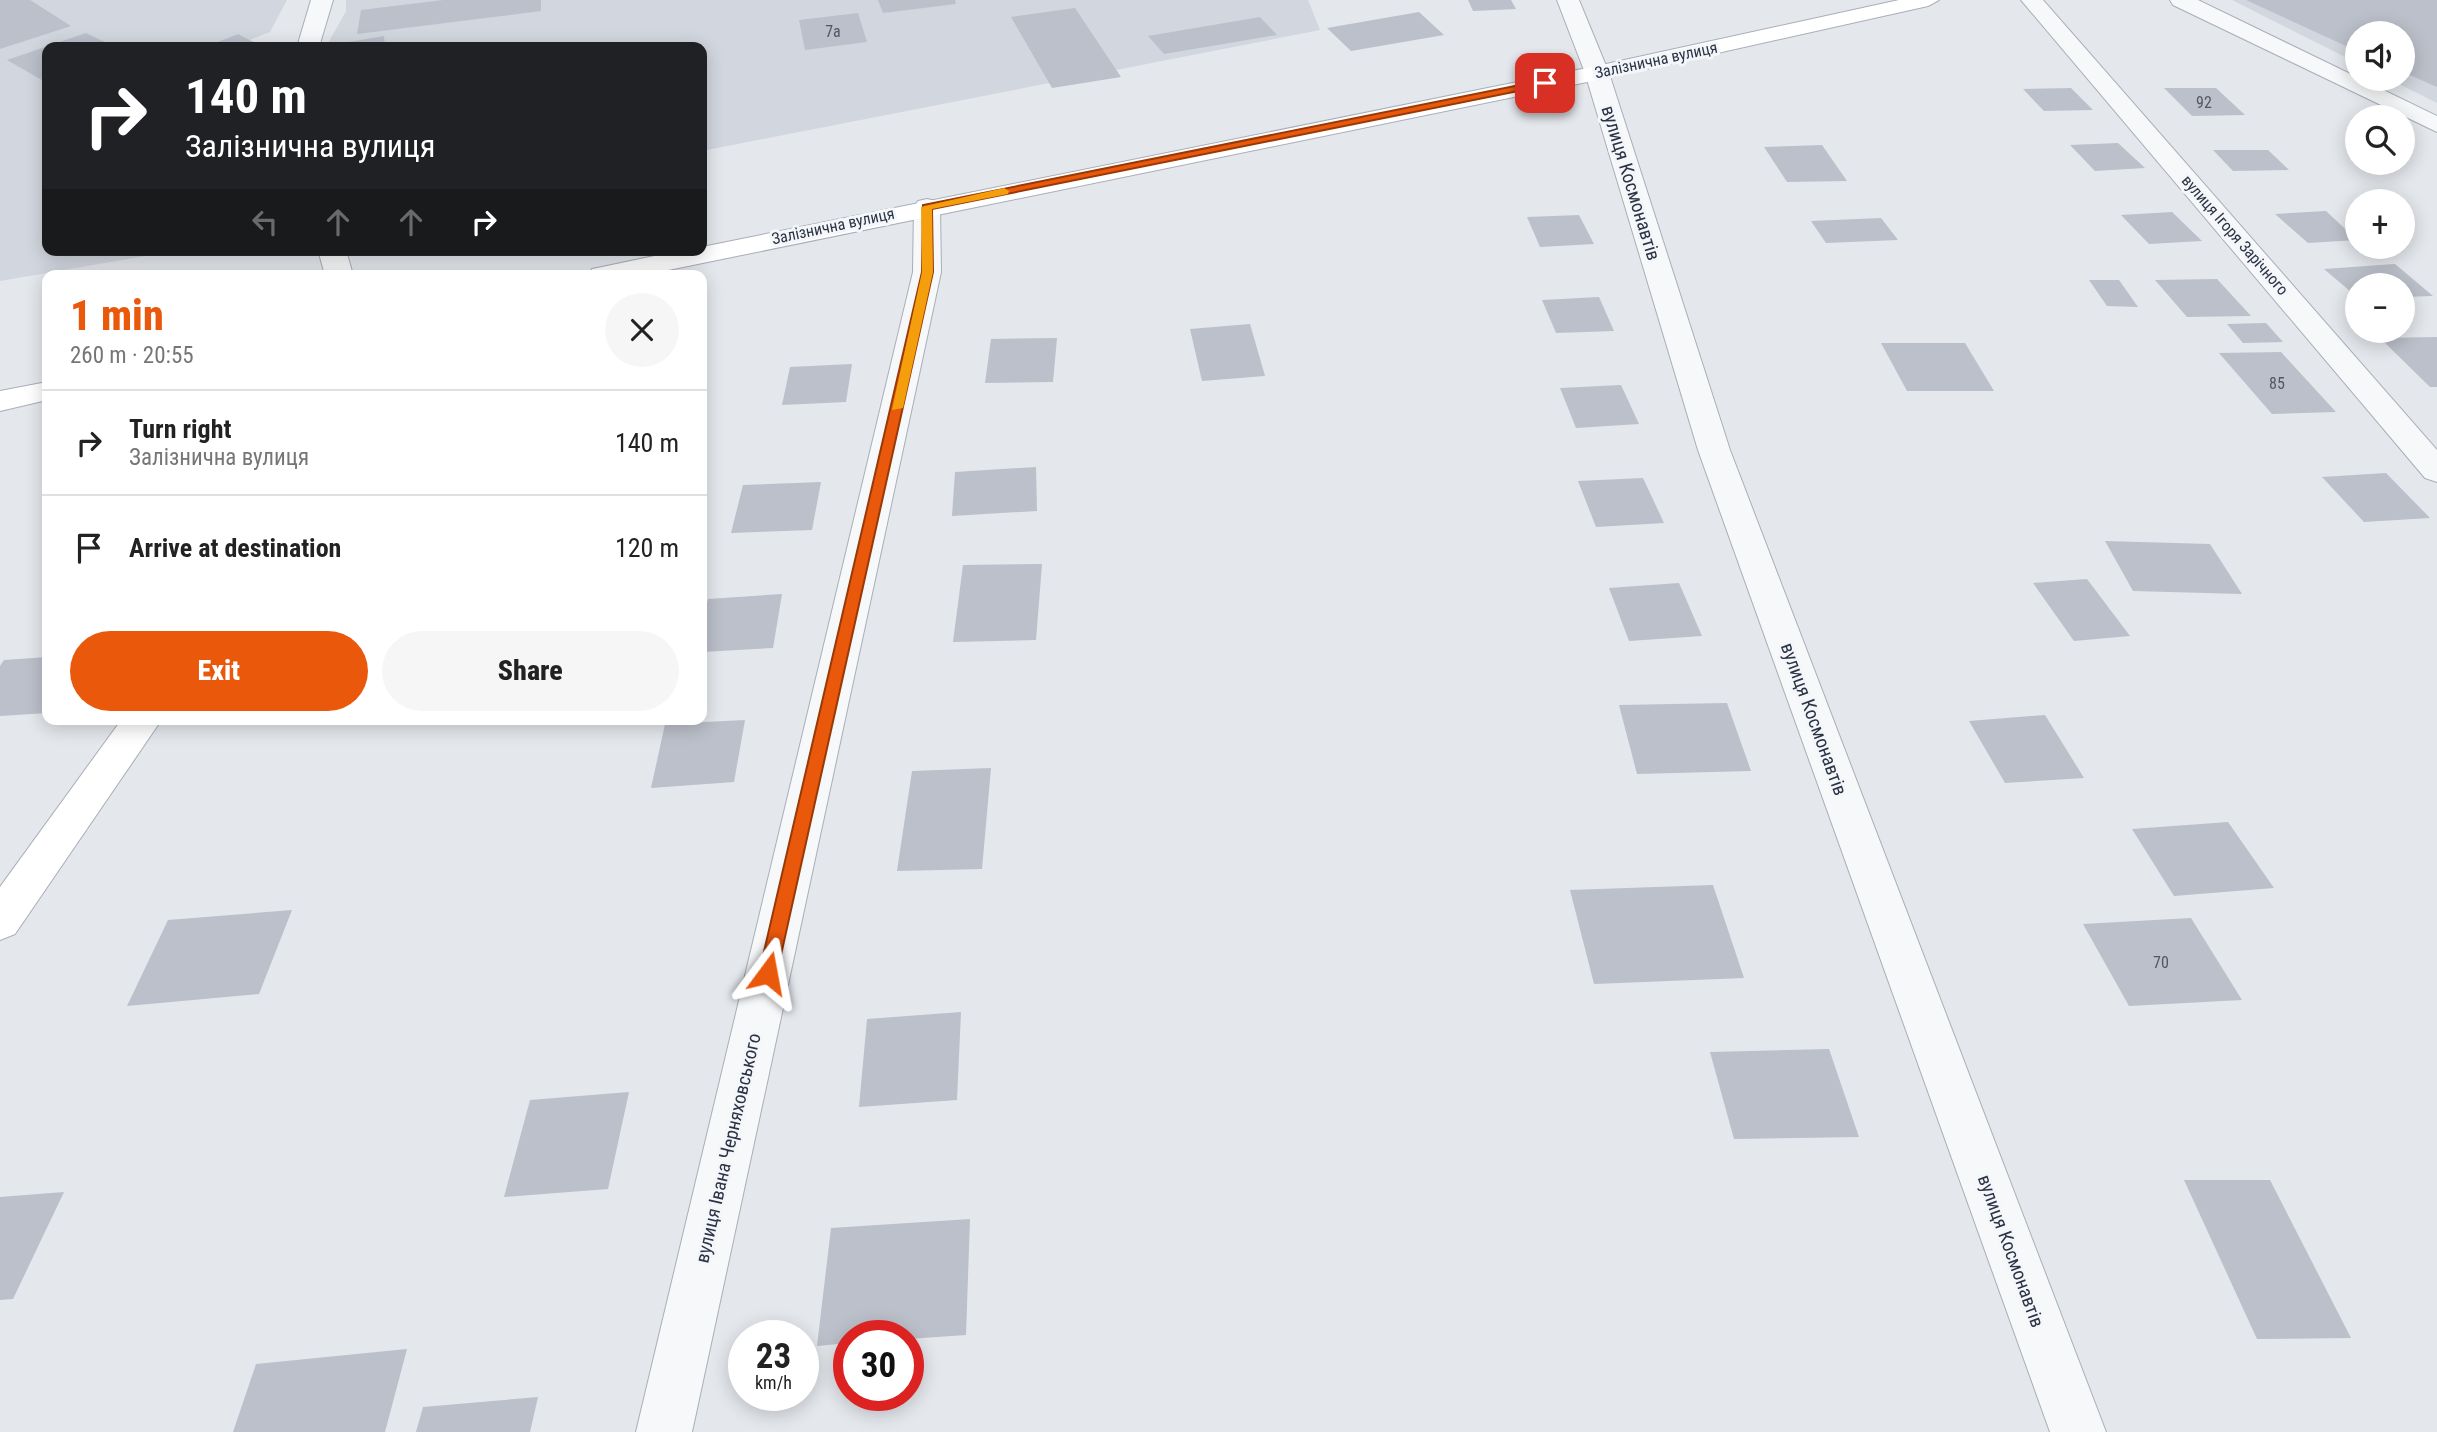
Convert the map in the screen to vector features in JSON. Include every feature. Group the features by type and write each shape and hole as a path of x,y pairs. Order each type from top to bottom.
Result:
{"street":[{"path":"309,42 322,0"},
{"name":"вулиця Космонавтів","path":"1568,0 1597,73 1714,450 2078,1432"},
{"name":"Залізнична вулиця","path":"707,253 1597,73 1928,0"},
{"name":"вулиця Ігоря Зарічного","path":"2032,0 2437,471"},
{"path":"2180,0 2437,125"},
{"name":"вулиця Івана Черняховського","path":"664,1432 928,272 927,207"},
{"name":"Залізнична вулиця","path":"626,270 693,256"},
{"path":"0,401 42,392"},
{"path":"0,922 139,725"}],"shaded area":[{"path":"0,0 287,0 270,32 245,42 42,42 42,256 145,256 64,270 42,270 42,274 0,281"},
{"path":"346,0 1308,0 1320,30 707,150 707,42 329,42 346,11"},
{"path":"2232,0 2437,0 2437,103 2413,91 2415,21 2345,21 2345,57"}],"building":[{"path":"0,0 30,0 71,26 0,49"},
{"path":"443,0 541,0 541,11 357,34 361,10"},
{"path":"878,0 955,0 956,4 883,13"},
{"path":"1468,0 1511,0 1516,9 1473,11"},
{"path":"2246,0 2437,0 2437,87 2415,77 2415,21 2345,21 2345,45"},
{"path":"1075,8 1121,77 1052,88 1011,17"},
{"path":"1419,12 1444,35 1351,51 1327,28"},
{"path":"858,13 867,42 805,50 799,20"},
{"path":"1260,17 1277,35 1164,54 1148,36"},
{"path":"86,33 105,42 60,42"},
{"path":"238,34 253,42 218,42"},
{"path":"384,36 385,42 349,42"},
{"path":"42,48 42,80 7,60"},
{"path":"2071,88 2093,110 2044,111 2023,89"},
{"path":"2164,88 2216,88 2245,115 2192,116"},
{"path":"2118,143 2145,168 2095,171 2070,145"},
{"path":"1822,145 1847,181 1787,182 1764,147"},
{"path":"2213,150 2268,150 2289,170 2233,171"},
{"path":"2326,211 2345,229 2345,241 2308,243 2275,214"},
{"path":"2172,212 2202,241 2149,244 2121,215"},
{"path":"1579,215 1594,244 1540,247 1527,217"},
{"path":"1881,218 1898,240 1826,243 1811,221"},
{"path":"2395,264 2406,273 2345,273 2345,287 2324,269"},
{"path":"2217,279 2251,316 2187,317 2155,280"},
{"path":"2089,280 2119,280 2138,307 2107,306"},
{"path":"2415,281 2433,296 2415,297"},
{"path":"1599,297 1614,331 1556,333 1542,300"},
{"path":"2266,323 2283,342 2243,343 2227,324"},
{"path":"1250,324 1265,376 1202,381 1190,329"},
{"path":"2415,337 2437,337 2437,387 2430,387 2385,343 2415,343"},
{"path":"1057,338 1053,382 985,383 991,339"},
{"path":"1881,343 1965,343 1994,391 1907,391"},
{"path":"2281,352 2336,412 2272,414 2219,353"},
{"path":"852,364 846,402 782,405 790,367"},
{"path":"1621,385 1639,424 1576,428 1560,388"},
{"path":"1036,467 1037,511 952,516 955,472"},
{"path":"2386,473 2430,518 2364,522 2322,477"},
{"path":"1643,478 1664,523 1596,527 1578,481"},
{"path":"821,482 812,530 731,533 743,485"},
{"path":"2105,541 2210,544 2242,594 2133,591"},
{"path":"1042,564 1036,640 953,642 963,565"},
{"path":"2087,579 2130,636 2074,641 2033,583"},
{"path":"1679,583 1702,636 1629,641 1609,588"},
{"path":"782,594 773,648 707,652 708,599"},
{"path":"42,657 42,713 0,716 0,666 4,660"},
{"path":"1727,703 1751,771 1637,774 1619,705"},
{"path":"2045,715 2084,778 2005,783 1969,721"},
{"path":"745,720 734,782 651,788 665,725 707,725 707,722"},
{"path":"991,768 982,869 897,871 912,771"},
{"path":"2228,822 2274,888 2174,896 2132,829"},
{"path":"1713,885 1744,978 1594,984 1570,890"},
{"path":"292,910 259,994 127,1006 168,920"},
{"path":"2191,918 2242,1000 2129,1006 2083,924"},
{"path":"961,1012 957,1100 859,1107 867,1019"},
{"path":"1829,1049 1859,1137 1734,1139 1710,1052"},
{"path":"629,1092 608,1189 504,1197 530,1100"},
{"path":"2184,1180 2270,1180 2351,1338 2257,1339"},
{"path":"64,1192 13,1299 0,1300 0,1197"},
{"path":"970,1219 966,1335 924,1338 924,1320 833,1320 833,1344 819,1346 831,1228"},
{"path":"407,1349 385,1432 233,1432 256,1364"},
{"path":"538,1397 530,1432 416,1432 423,1407"}],"slow traffic":[{"path":"897,408 928,272 927,207 1004,191"}],"route":[{"path":"768,973 928,272 927,207 1545,83"}]}
